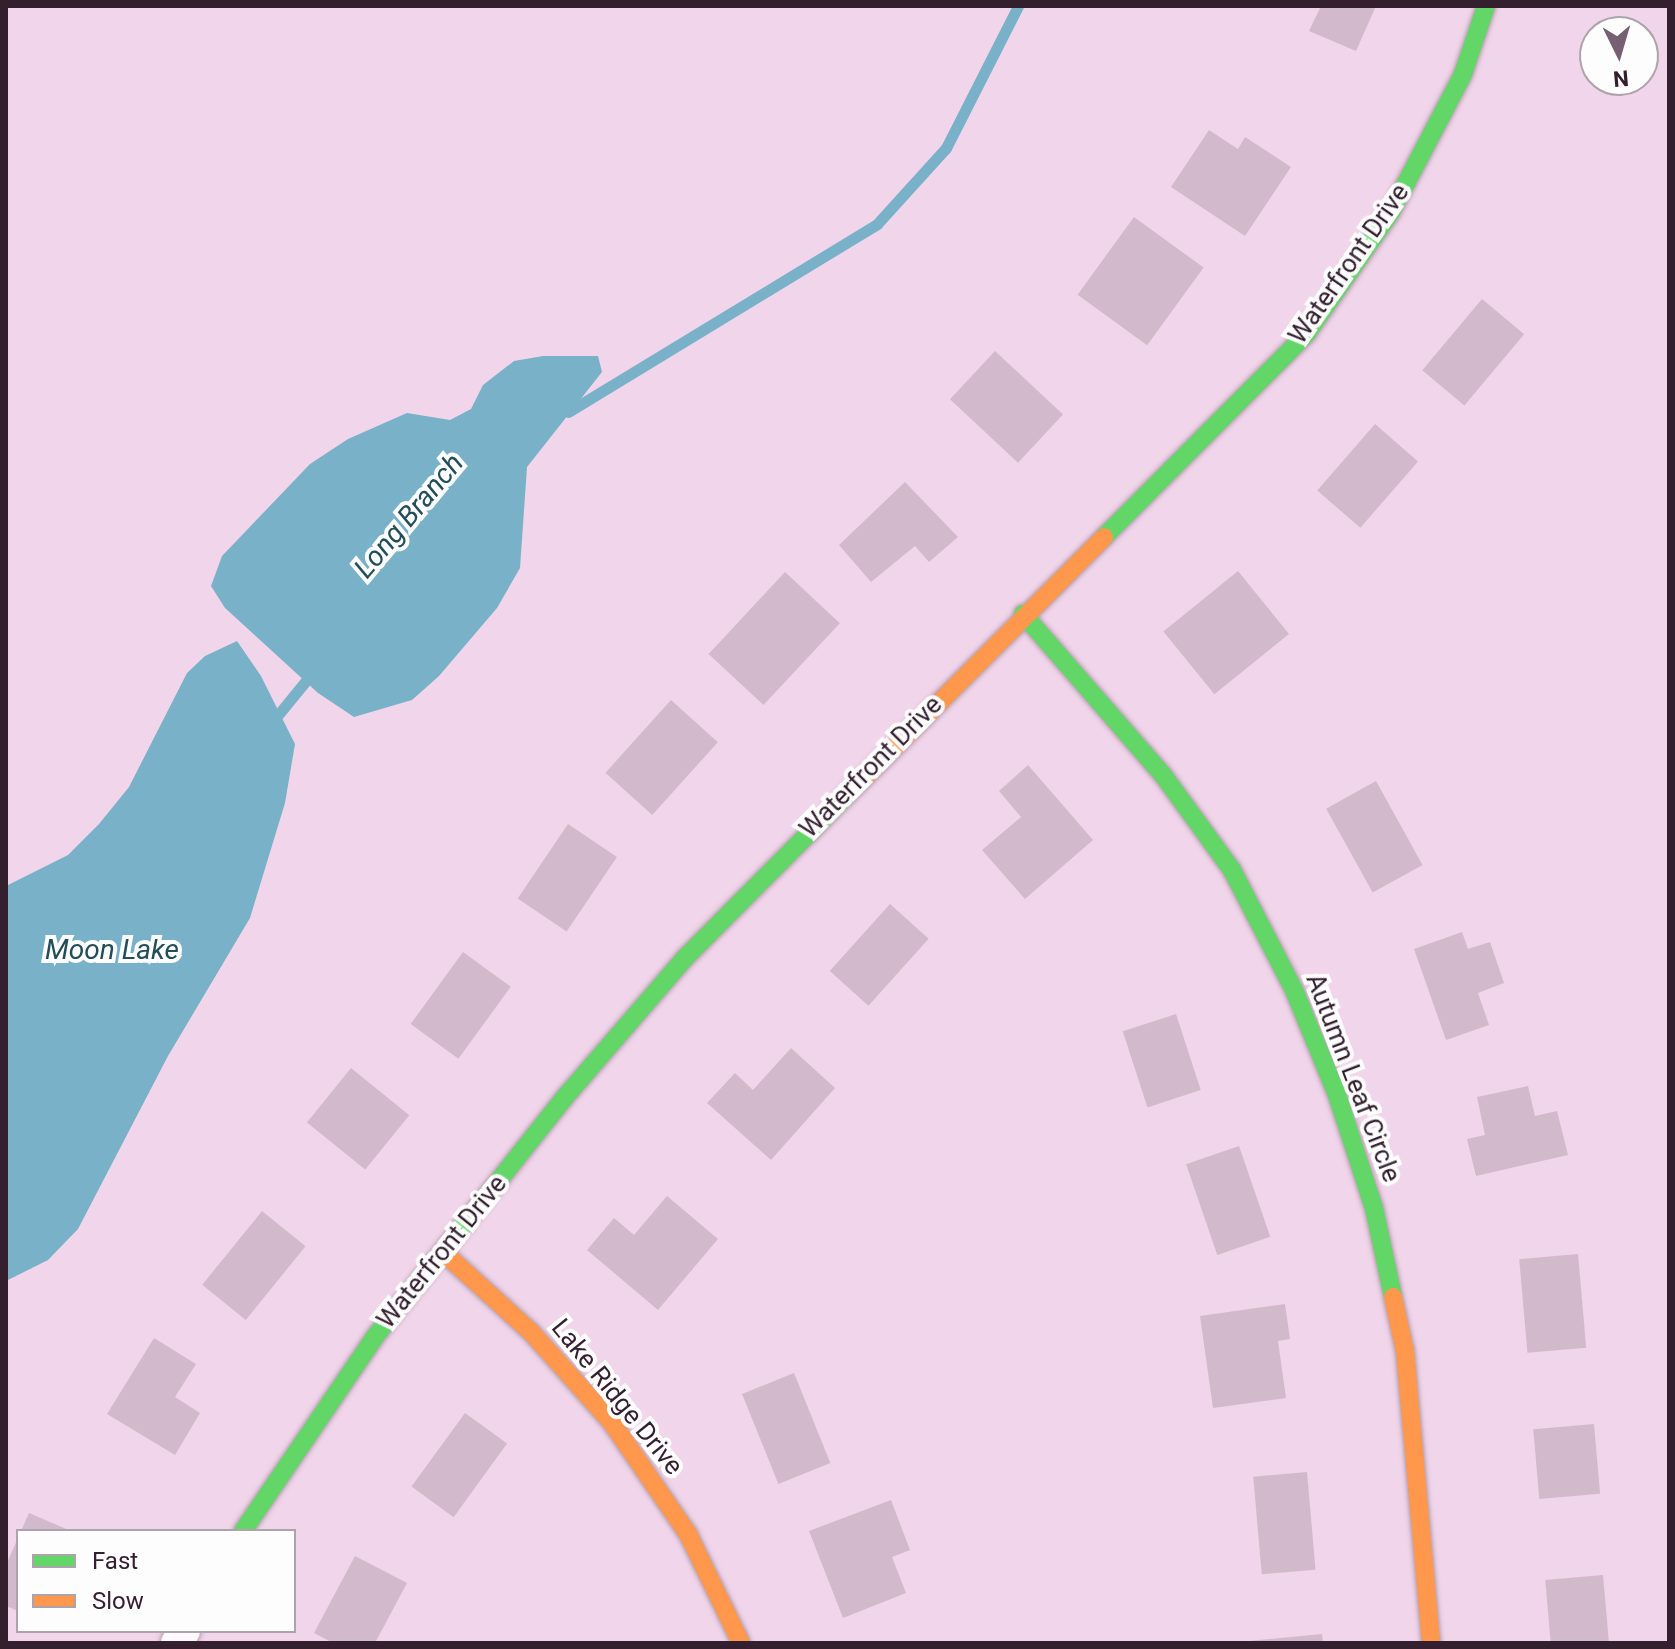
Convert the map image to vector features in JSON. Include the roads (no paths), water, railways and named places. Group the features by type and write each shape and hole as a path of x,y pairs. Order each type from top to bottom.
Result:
{"street":[{"name":"Waterfront Drive","path":"244,1529 374,1338 565,1097 686,957 1023,614 1307,333 1391,212 1463,74 1486,6"},
{"name":"Autumn Leaf Circle","path":"1023,614 1163,775 1232,870 1294,990 1337,1095 1374,1208 1405,1351 1431,1643"},
{"name":"Lake Ridge Drive","path":"443,1252 531,1332 612,1423 688,1534 741,1643"}],"water":[{"path":"543,356 598,356 602,372 527,467 520,568 497,608 439,676 412,700 354,717 318,693 225,608 211,586 222,556 310,464 348,439 407,413 450,420 471,409 483,385 514,361"},
{"name":"Moon Lake","path":"237,641 261,676 295,744 285,803 250,918 168,1056 78,1229 48,1260 6,1281 6,886 68,855 99,824 129,787 187,673 205,656"}],"waterway":[{"name":"Long Branch","path":"568,412 877,224 946,148 1018,6"},
{"name":"Long Branch","path":"273,721 313,672"}]}
